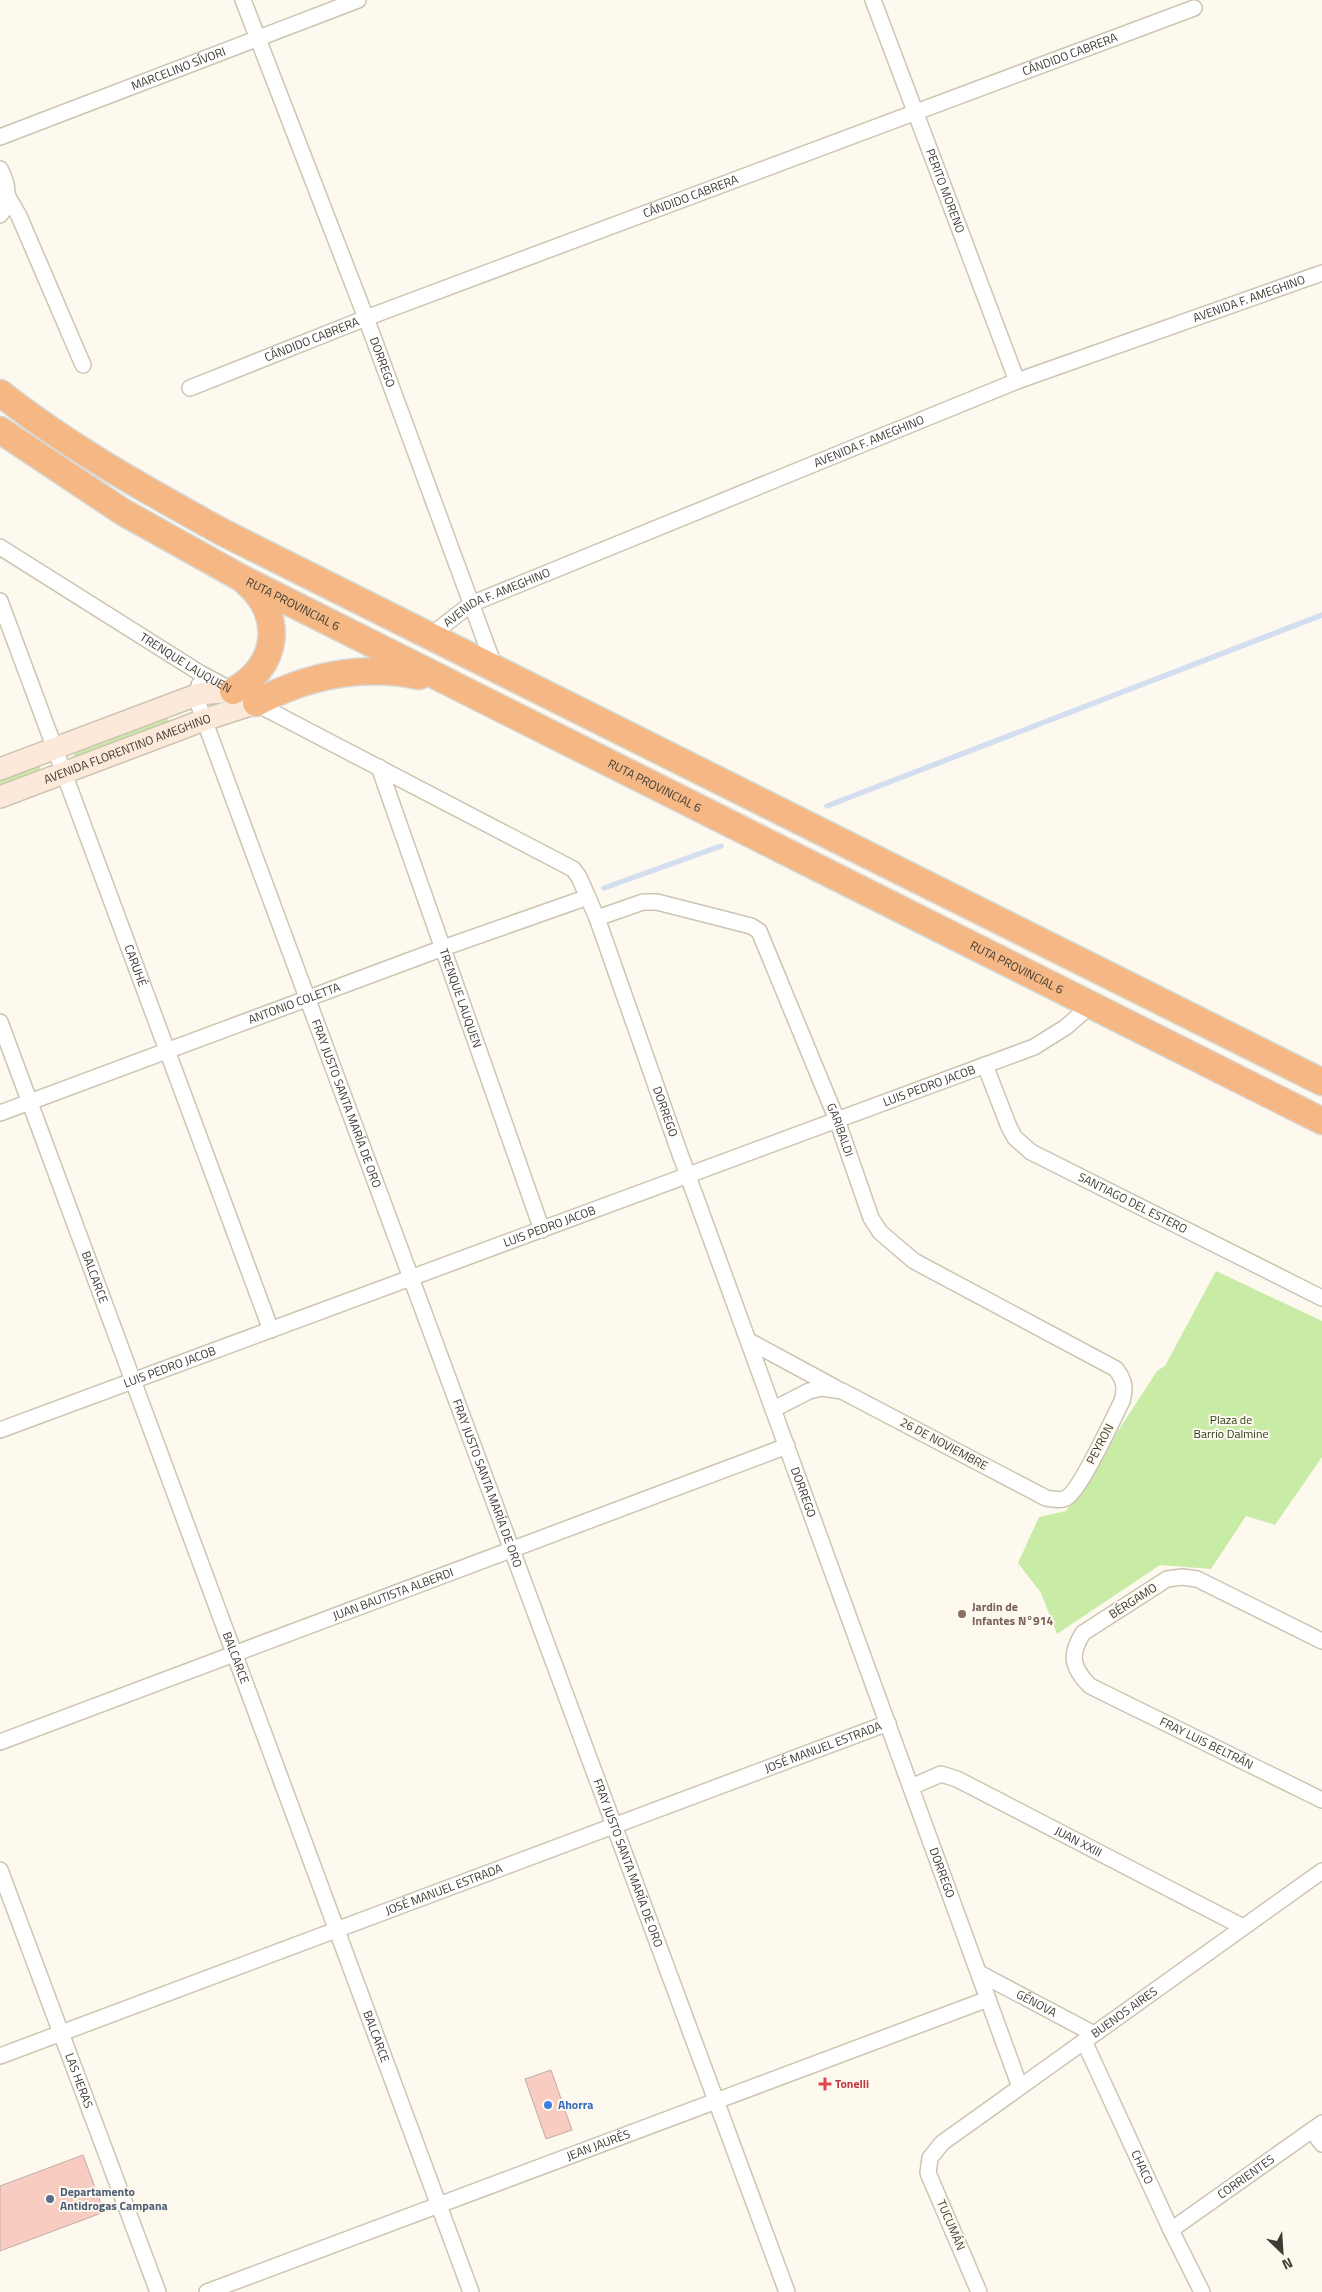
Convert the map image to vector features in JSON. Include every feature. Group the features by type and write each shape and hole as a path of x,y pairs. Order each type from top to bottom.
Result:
{"highway":[{"path":"0,393 56,435 120,476 224,534 1322,1082"},
{"name":"RUTA PROVINCIAL 6","path":"0,430 123,512 243,579 1322,1121"},
{"path":"233,691 248,683 260,671 268,655 271,637 272,622 263,602 257,592 243,579"},
{"path":"256,703 282,690 306,682 364,671 385,670 450,682"}],"main road":[{"name":"AVENIDA FLORENTINO AMEGHINO","path":"0,769 199,694 233,691"},
{"name":"AVENIDA FLORENTINO AMEGHINO","path":"0,797 204,720 256,703"}],"street":[{"name":"DORREGO","path":"243,0 366,318 495,668"},
{"name":"MARCELINO SÍVORI","path":"0,137 257,37 358,0"},
{"name":"PERITO MORENO","path":"873,0 1017,381"},
{"name":"CÁNDIDO CABRERA","path":"190,388 366,318 1194,8"},
{"path":"0,169 4,176 8,196 20,216 83,365"},
{"path":"0,215 4,211 8,196"},
{"name":"AVENIDA F. AMEGHINO","path":"430,636 471,604 1017,381 1322,273"},
{"name":"TRENQUE LAUQUEN","path":"0,547 200,673 573,869 579,877 588,897"},
{"name":"CARUHÉ","path":"0,601 271,1330"},
{"name":"FRAY JUSTO SANTA MARÍA DE ORO","path":"200,673 199,706 204,720 787,2292"},
{"name":"TRENQUE LAUQUEN","path":"379,767 542,1230"},
{"name":"DORREGO","path":"588,897 1020,2087"},
{"name":"ANTONIO COLETTA","path":"0,1113 443,948 588,897"},
{"name":"GARIBALDI","path":"597,918 643,902 657,902 751,926 759,931 837,1120 871,1218 880,1232 894,1246 914,1261 1116,1369"},
{"name":"LUIS PEDRO JACOB","path":"0,1430 1034,1047 1066,1027 1091,1005"},
{"name":"BALCARCE","path":"0,1022 471,2292"},
{"name":"SANTIAGO DEL ESTERO","path":"985,1065 1009,1127 1015,1138 1030,1152 1322,1298"},
{"name":"26 DE NOVIEMBRE","path":"749,1341 1046,1498"},
{"name":"PEYRON","path":"1046,1498 1057,1500 1066,1498 1078,1484 1092,1459 1124,1395 1124,1381 1116,1369"},
{"name":"26 DE NOVIEMBRE","path":"774,1409 810,1391 822,1388 842,1391"},
{"name":"JUAN BAUTISTA ALBERDI","path":"0,1742 787,1446"},
{"name":"BÉRGAMO","path":"1090,1686 1078,1674 1074,1660 1074,1646 1083,1633 1167,1579 1182,1577 1197,1579 1322,1641"},
{"name":"FRAY LUIS BELTRÁN","path":"1090,1686 1322,1800"},
{"name":"JOSÉ MANUEL ESTRADA","path":"0,2056 888,1723"},
{"name":"JUAN XXIII","path":"911,1787 941,1774 957,1779 1243,1927"},
{"name":"LAS HERAS","path":"0,1870 158,2292"},
{"name":"BUENOS AIRES","path":"930,2158 942,2143 1322,1871"},
{"name":"GÉNOVA","path":"979,1973 1089,2037"},
{"name":"JEAN JAURÉS","path":"207,2292 988,1999"},
{"name":"CHACO","path":"1089,2037 1172,2230 1202,2292"},
{"path":"1317,2127 1322,2144"},
{"name":"CORRIENTES","path":"1172,2230 1317,2127"},
{"name":"TUCUMÁN","path":"930,2158 928,2173 979,2292"}],"green space":[{"path":"167,717 170,724 76,759 73,757 76,751"},
{"path":"39,764 41,771 0,788 0,778"},
{"name":"Plaza de Barrio Dalmine","path":"1216,1271 1322,1321 1322,1457 1275,1525 1246,1516 1211,1569 1160,1565 1057,1634 1041,1593 1018,1563 1039,1517 1066,1511 1157,1371 1165,1366"}],"building":[{"name":"Ahorra","path":"551,2070 572,2130 546,2139 525,2079"},
{"name":"Departamento Antidrogas Campana","path":"83,2155 104,2212 0,2251 0,2186"}],"waterway":[{"path":"827,806 1322,615"},
{"path":"604,888 721,846"}],"place":[{"name":"Jardin de Infantes N°914","path":"962,1614"},
{"name":"Tonelli","path":"825,2084"},
{"name":"Ahorra","path":"548,2105"},
{"name":"Departamento Antidrogas Campana","path":"50,2199"}]}
